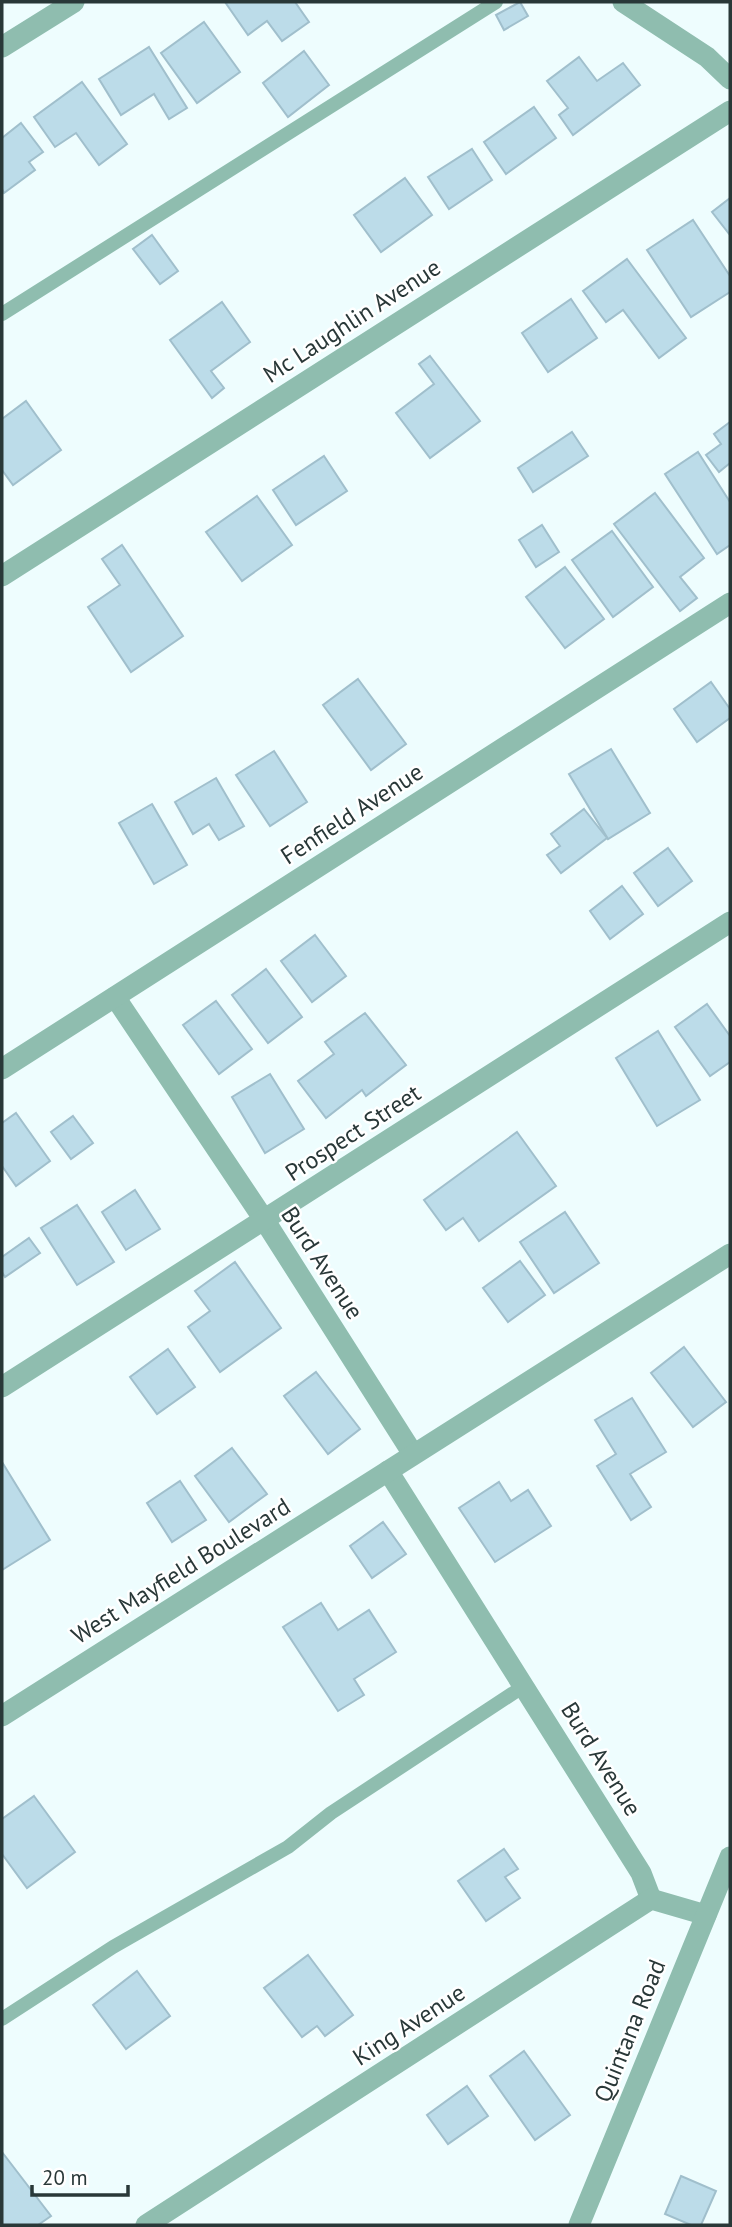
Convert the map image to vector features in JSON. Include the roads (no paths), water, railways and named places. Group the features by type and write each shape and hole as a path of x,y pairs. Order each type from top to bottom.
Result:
{"street":[{"path":"2,47 74,2"},
{"path":"623,2 707,57 730,79"},
{"name":"Mc Laughlin Avenue","path":"2,576 730,111"},
{"name":"Fenfield Avenue","path":"2,1069 730,603"},
{"name":"Prospect Street","path":"2,1387 730,922"},
{"name":"Burd Avenue","path":"115,997 265,1221 413,1454"},
{"path":"413,1454 730,1254"},
{"name":"West Mayfield Boulevard","path":"2,1716 413,1454"},
{"name":"Burd Avenue","path":"388,1471 641,1873 651,1899"},
{"name":"Quintana Road","path":"579,2225 730,1857"},
{"path":"651,1899 706,1915"},
{"name":"King Avenue","path":"146,2225 651,1899"}],"lane":[{"path":"2,314 496,2"},
{"path":"2,2019 113,1947 288,1847 331,1814 524,1686"}]}
